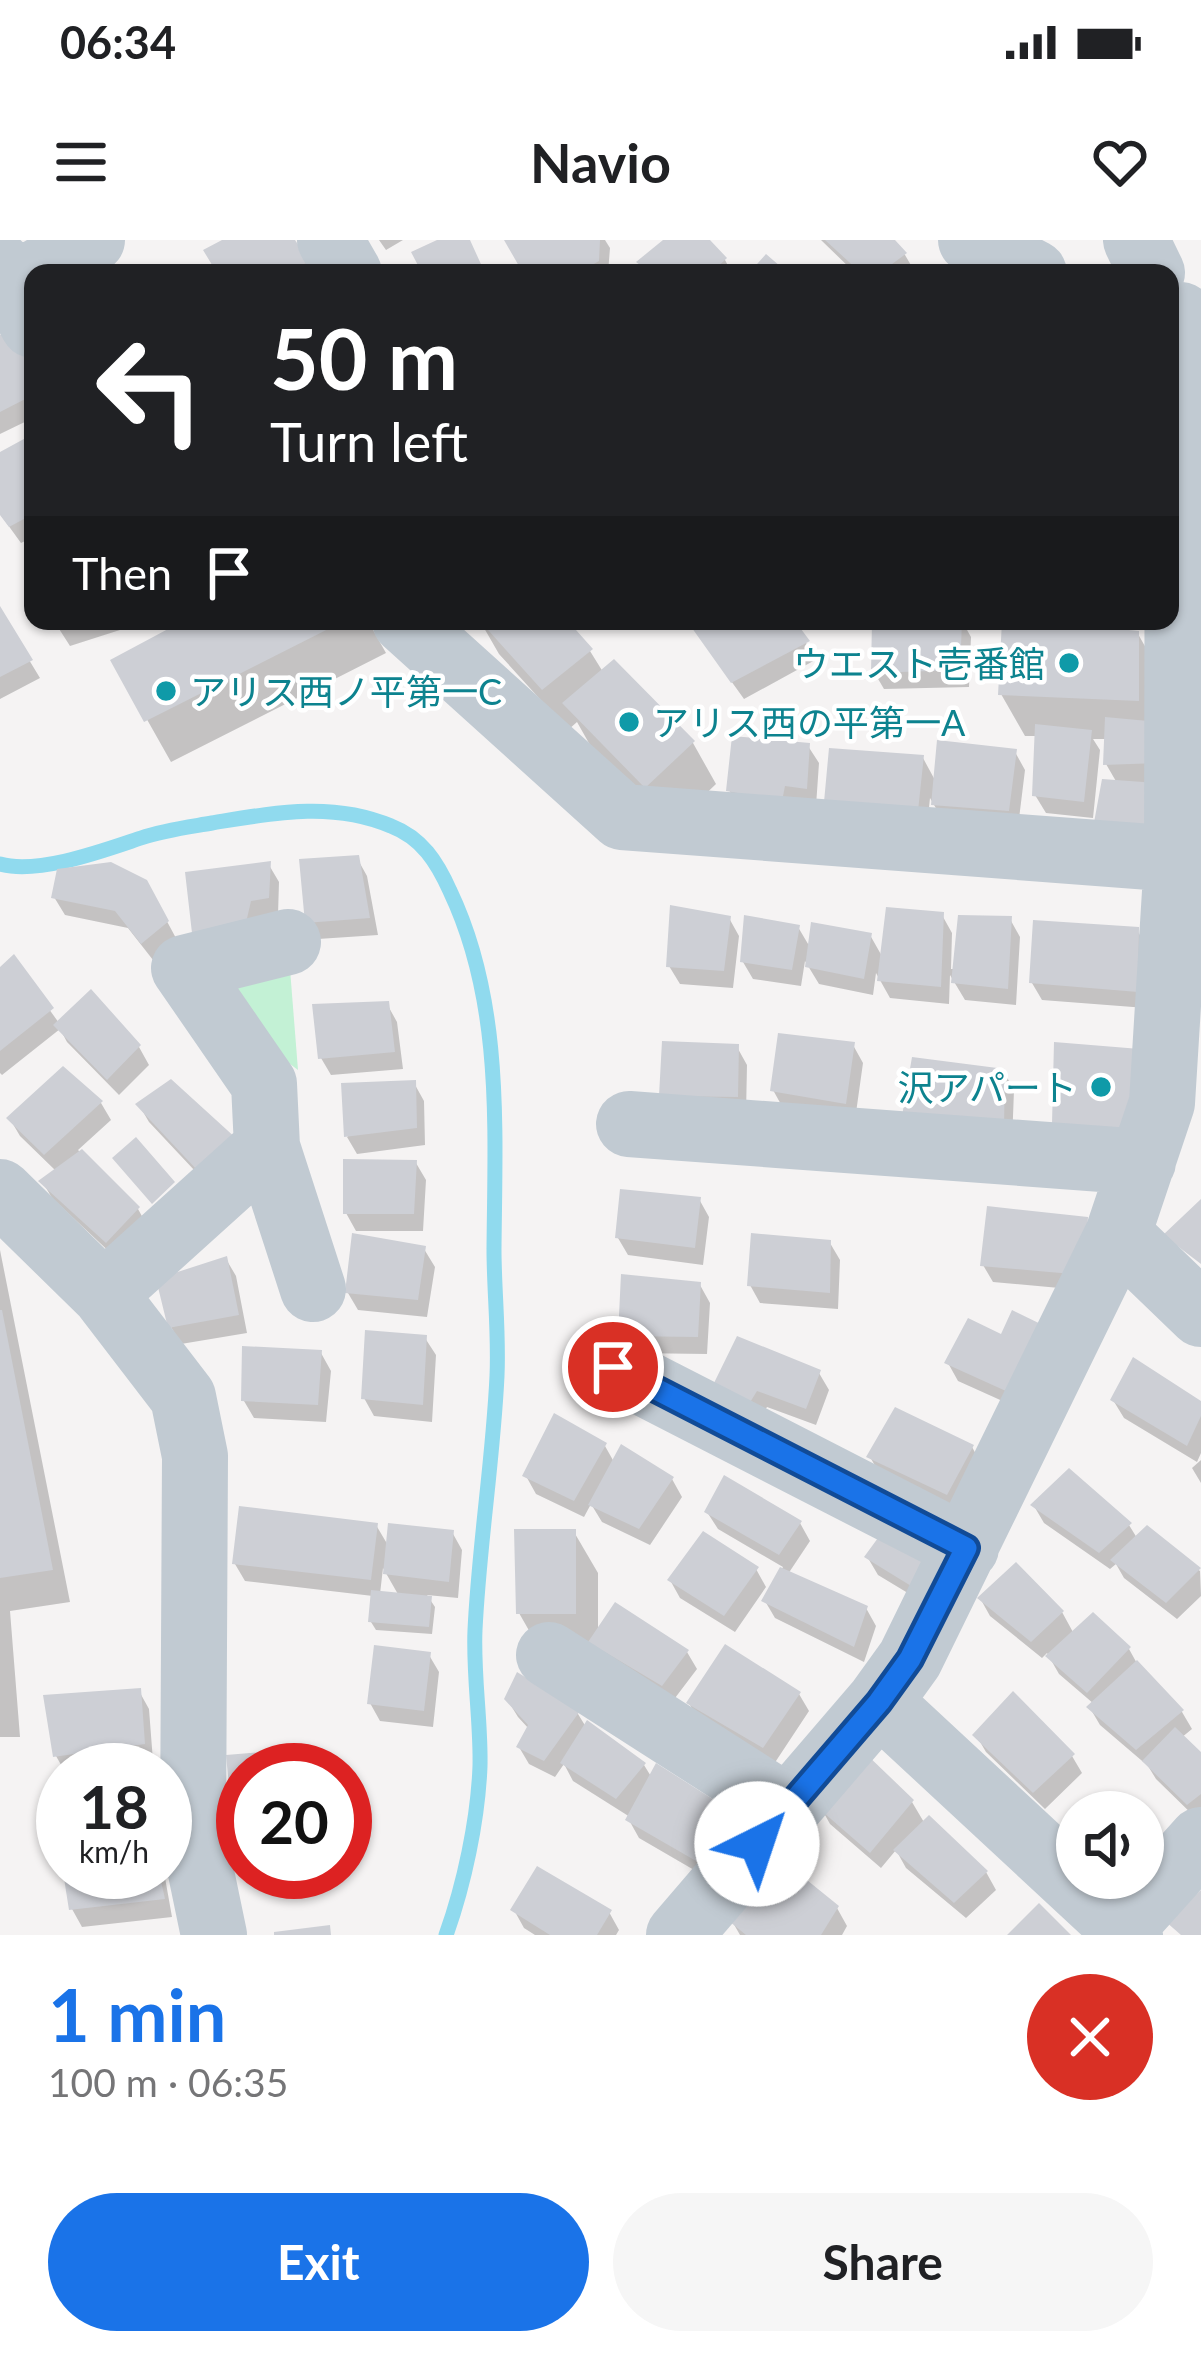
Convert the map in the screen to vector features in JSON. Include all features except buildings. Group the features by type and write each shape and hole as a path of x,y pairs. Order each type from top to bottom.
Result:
{"street":[{"path":"55,264 92,240"},
{"path":"971,240 1016,264"},
{"path":"696,1928 910,1659 1168,1130 1189,862 1179,306"},
{"path":"415,630 622,817 1189,862"},
{"path":"288,942 184,968 263,1084 267,1147 313,1289"},
{"path":"629,1124 1168,1130"},
{"path":"104,1294 267,1147"},
{"path":"0,1192 104,1294 184,1397 195,1456 194,1834 214,1935"},
{"path":"1118,1234 1201,1314"},
{"path":"613,1367 966,1548"},
{"path":"548,1655 788,1808"},
{"path":"879,1702 1127,1931 1201,1840"}],"green space":[{"path":"220,968 290,969 298,1070 274,1052"}],"waterway":[{"path":"0,864 52,864 176,829 325,811 369,818 402,831 427,852 450,891 479,977 492,1067 497,1360 475,1630 479,1787 469,1852 446,1935"}],"place":[{"name":"ウエスト壱番館","path":"1069,663"},
{"name":"アリス西ノ平第一C","path":"166,691"},
{"name":"アリス西の平第一A","path":"629,722"},
{"name":"沢アパート","path":"1101,1087"}],"route":[{"path":"613,1367 966,1548 910,1659 757,1844"}]}
